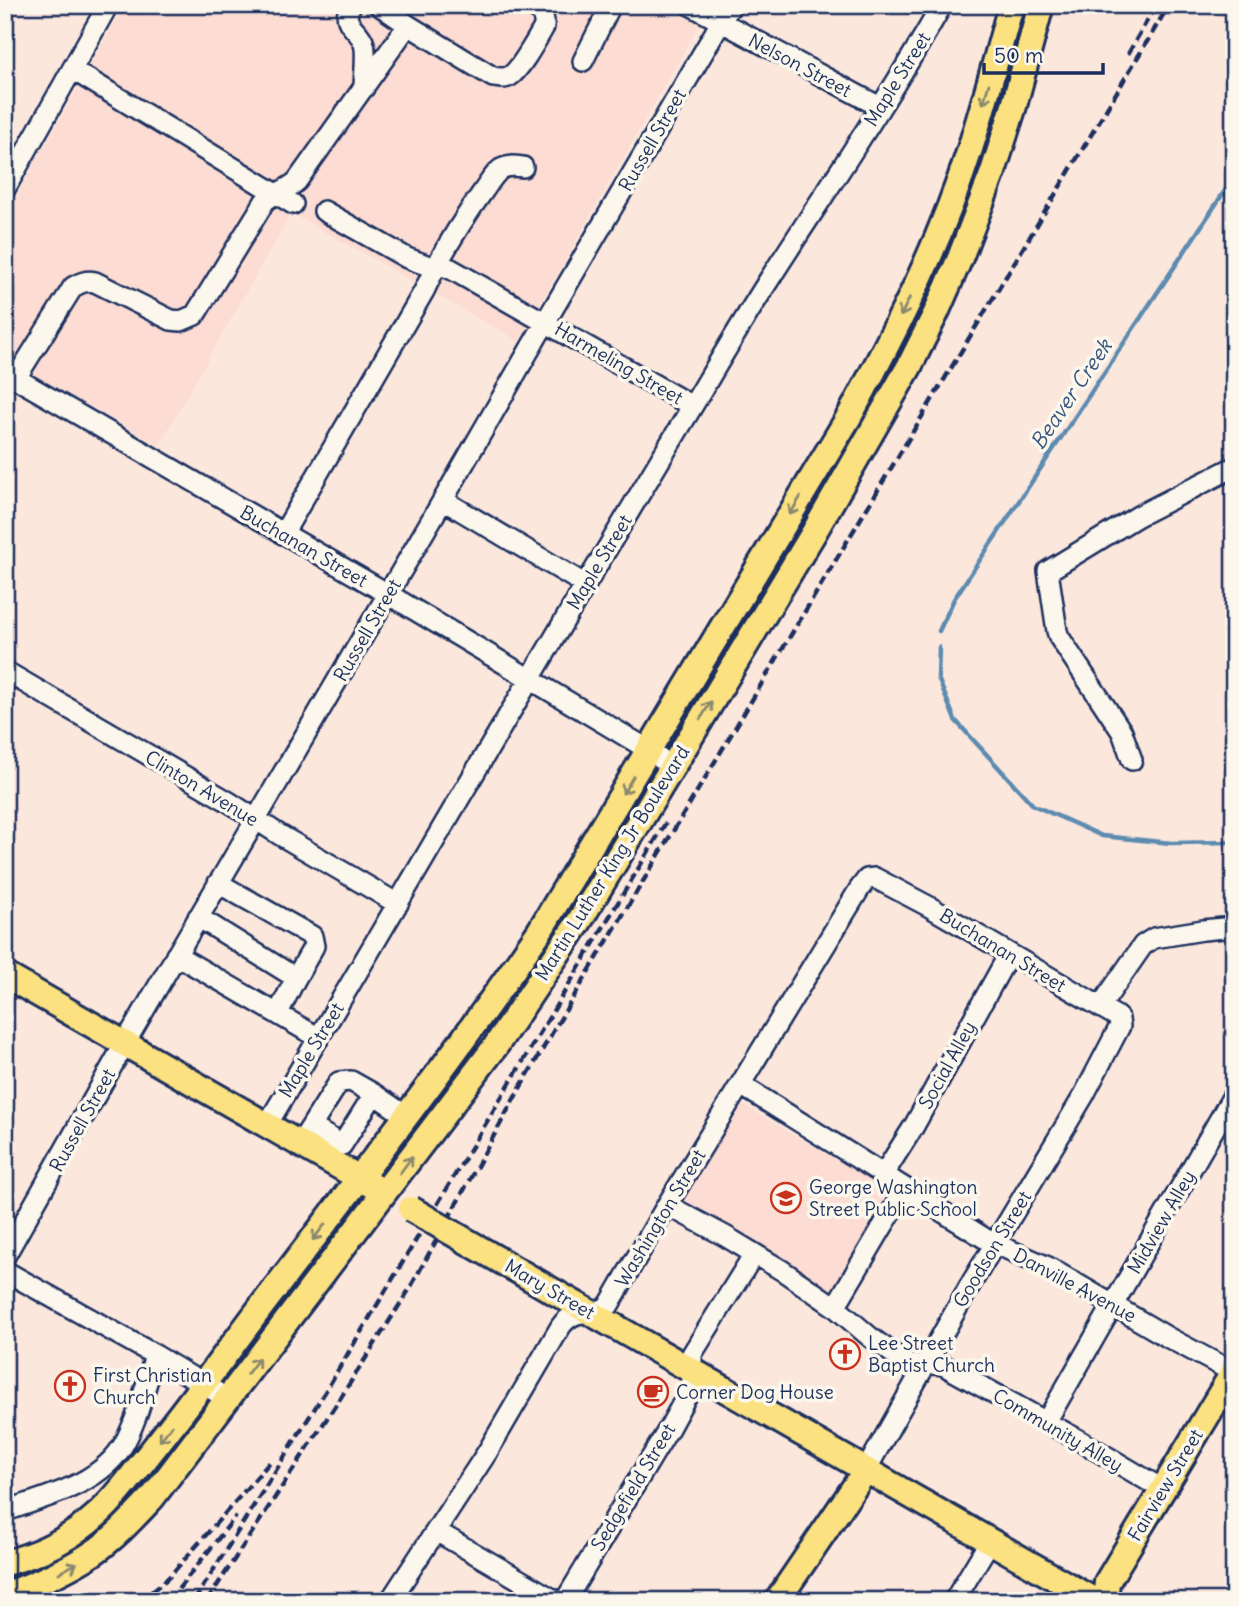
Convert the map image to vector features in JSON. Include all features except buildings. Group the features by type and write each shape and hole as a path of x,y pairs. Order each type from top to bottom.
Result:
{"main road":[{"name":"Martin Luther King Jr Boulevard","path":"5,1563 53,1546 76,1532 114,1498 407,1116 539,932 850,415 883,354 918,281 970,150 1011,5"},
{"name":"Martin Luther King Jr Boulevard","path":"5,1595 65,1570 95,1552 152,1498 495,1047 577,925 813,534 909,367 960,258 993,172 1041,5"},
{"name":"Mary Street","path":"5,975 267,1125 306,1136 360,1178 411,1209 1095,1601"},
{"name":"Fairview Street","path":"1105,1601 1107,1582 1234,1372"},
{"name":"Goodson Street","path":"776,1601 866,1470"}],"street":[{"path":"5,189 108,5"},
{"path":"351,5 347,17 349,24 365,44 364,89"},
{"path":"379,5 493,77 502,78 509,77 516,71 544,27 543,14 531,5"},
{"path":"583,61 611,5"},
{"name":"Nelson Street","path":"690,5 880,107"},
{"name":"Russell Street","path":"5,1256 198,917 731,5"},
{"name":"Maple Street","path":"267,1125 692,406 942,5"},
{"path":"285,199 408,25"},
{"path":"73,70 285,199"},
{"path":"283,534 424,291 436,265 476,201 496,173 509,166 523,167"},
{"path":"10,375 73,288 80,283 95,282 171,320 181,321 195,315 265,201 285,199"},
{"name":"Harmeling Street","path":"324,211 407,258 429,266 452,268 692,406"},
{"name":"Buchanan Street","path":"10,375 388,594 649,750 672,767"},
{"path":"1132,760 1122,732 1059,636 1048,571 1138,516 1234,467"},
{"path":"443,500 586,585"},
{"name":"Clinton Avenue","path":"5,671 398,904"},
{"name":"Washington Street","path":"390,1601 488,1451 561,1326 574,1314 601,1311 609,1305 667,1205 867,879 875,878 904,893"},
{"path":"218,883 312,936 314,946 278,1013"},
{"name":"Buchanan Street","path":"904,893 1101,1007"},
{"path":"198,917 296,978"},
{"path":"1101,1007 1143,945 1154,938 1234,927"},
{"name":"Social Alley","path":"883,1175 914,1126 1009,954"},
{"path":"176,955 319,1038"},
{"name":"Goodson Street","path":"866,1470 924,1365 1119,1031 1119,1019 1101,1007"},
{"path":"374,1094 342,1145 306,1136 339,1082 351,1081 374,1094 407,1116"},
{"name":"Danville Avenue","path":"741,1084 995,1244 1048,1267 1234,1372"},
{"name":"Midview Alley","path":"1046,1422 1234,1094"},
{"path":"835,1307 905,1189"},
{"name":"Community Alley","path":"667,1205 783,1271 835,1307 870,1338 909,1365 941,1364 1162,1489"},
{"name":"Sedgefield Street","path":"565,1601 692,1386 692,1354 754,1254"},
{"path":"5,1271 228,1399"},
{"path":"5,1511 54,1495 88,1479 116,1455 124,1445 134,1422 155,1355"},
{"path":"436,1531 556,1601"},
{"path":"954,1601 990,1541"}],"shaded area":[{"path":"125,5 710,5 519,341 291,213 159,445 5,358 5,216"},
{"name":"George Washington Street Public School","path":"739,1103 893,1193 833,1294 679,1203"}],"waterway":[{"name":"Beaver Creek","path":"939,631 954,599 1234,177"},
{"name":"Beaver Creek","path":"939,647 938,678 955,720 1033,805 1102,836 1171,843 1234,842"}],"railway":[{"path":"1128,54 1156,5"},
{"path":"207,1601 409,1290 555,1028 1169,5"},
{"path":"194,1601 325,1392 668,819"},
{"path":"140,1601 168,1578 271,1461"},
{"path":"169,1601 236,1516"}],"place":[{"name":"George Washington Street Public School","path":"786,1198"},
{"name":"Lee Street Baptist Church","path":"845,1354"},
{"name":"First Christian Church","path":"70,1386"},
{"name":"Corner Dog House","path":"653,1392"}]}
